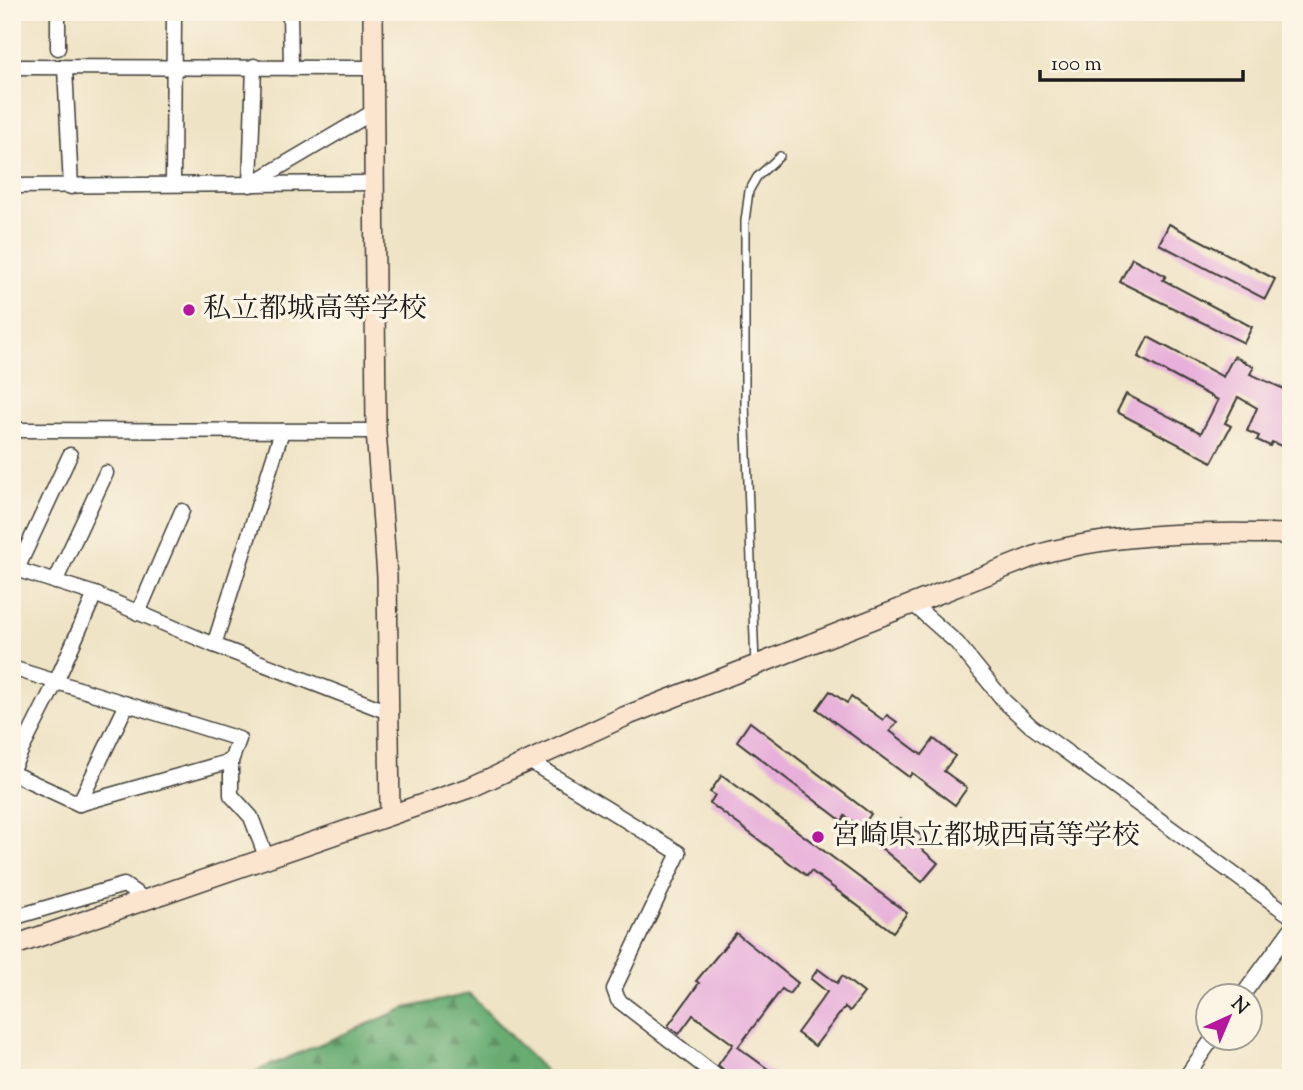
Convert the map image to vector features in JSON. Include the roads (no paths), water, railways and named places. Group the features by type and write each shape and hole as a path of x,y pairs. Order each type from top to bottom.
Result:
{"street":[{"path":"58,12 58,48"},
{"path":"173,184 174,12"},
{"path":"290,12 291,68"},
{"path":"373,12 376,431 387,576 391,713 390,815"},
{"path":"250,185 254,66"},
{"path":"12,67 373,68"},
{"path":"65,68 71,187"},
{"path":"250,185 373,112"},
{"path":"12,186 374,183"},
{"path":"12,430 376,431"},
{"path":"214,645 282,431"},
{"path":"70,455 15,569 95,594 214,645 391,713"},
{"path":"55,582 106,473"},
{"path":"138,613 182,511"},
{"path":"12,946 472,787 626,716 1040,554 1093,540 1175,535 1291,534"},
{"path":"95,594 12,771 79,804 232,761"},
{"path":"914,605 957,643 1005,702 1040,734 1291,916"},
{"path":"12,668 239,739 232,761 231,795 251,817 267,859"},
{"path":"79,804 127,704"},
{"path":"529,761 679,853 614,989 618,1000 719,1078"},
{"path":"12,918 124,885 146,900"},
{"path":"1252,982 1291,929"},
{"path":"1185,1078 1203,1052"}],"lane":[{"path":"755,666 745,403 745,221 749,191 757,177 780,156"}],"place":[{"name":"私立都城高等学校","path":"189,310"},
{"name":"宮崎県立都城西高等学校","path":"818,837"}]}
